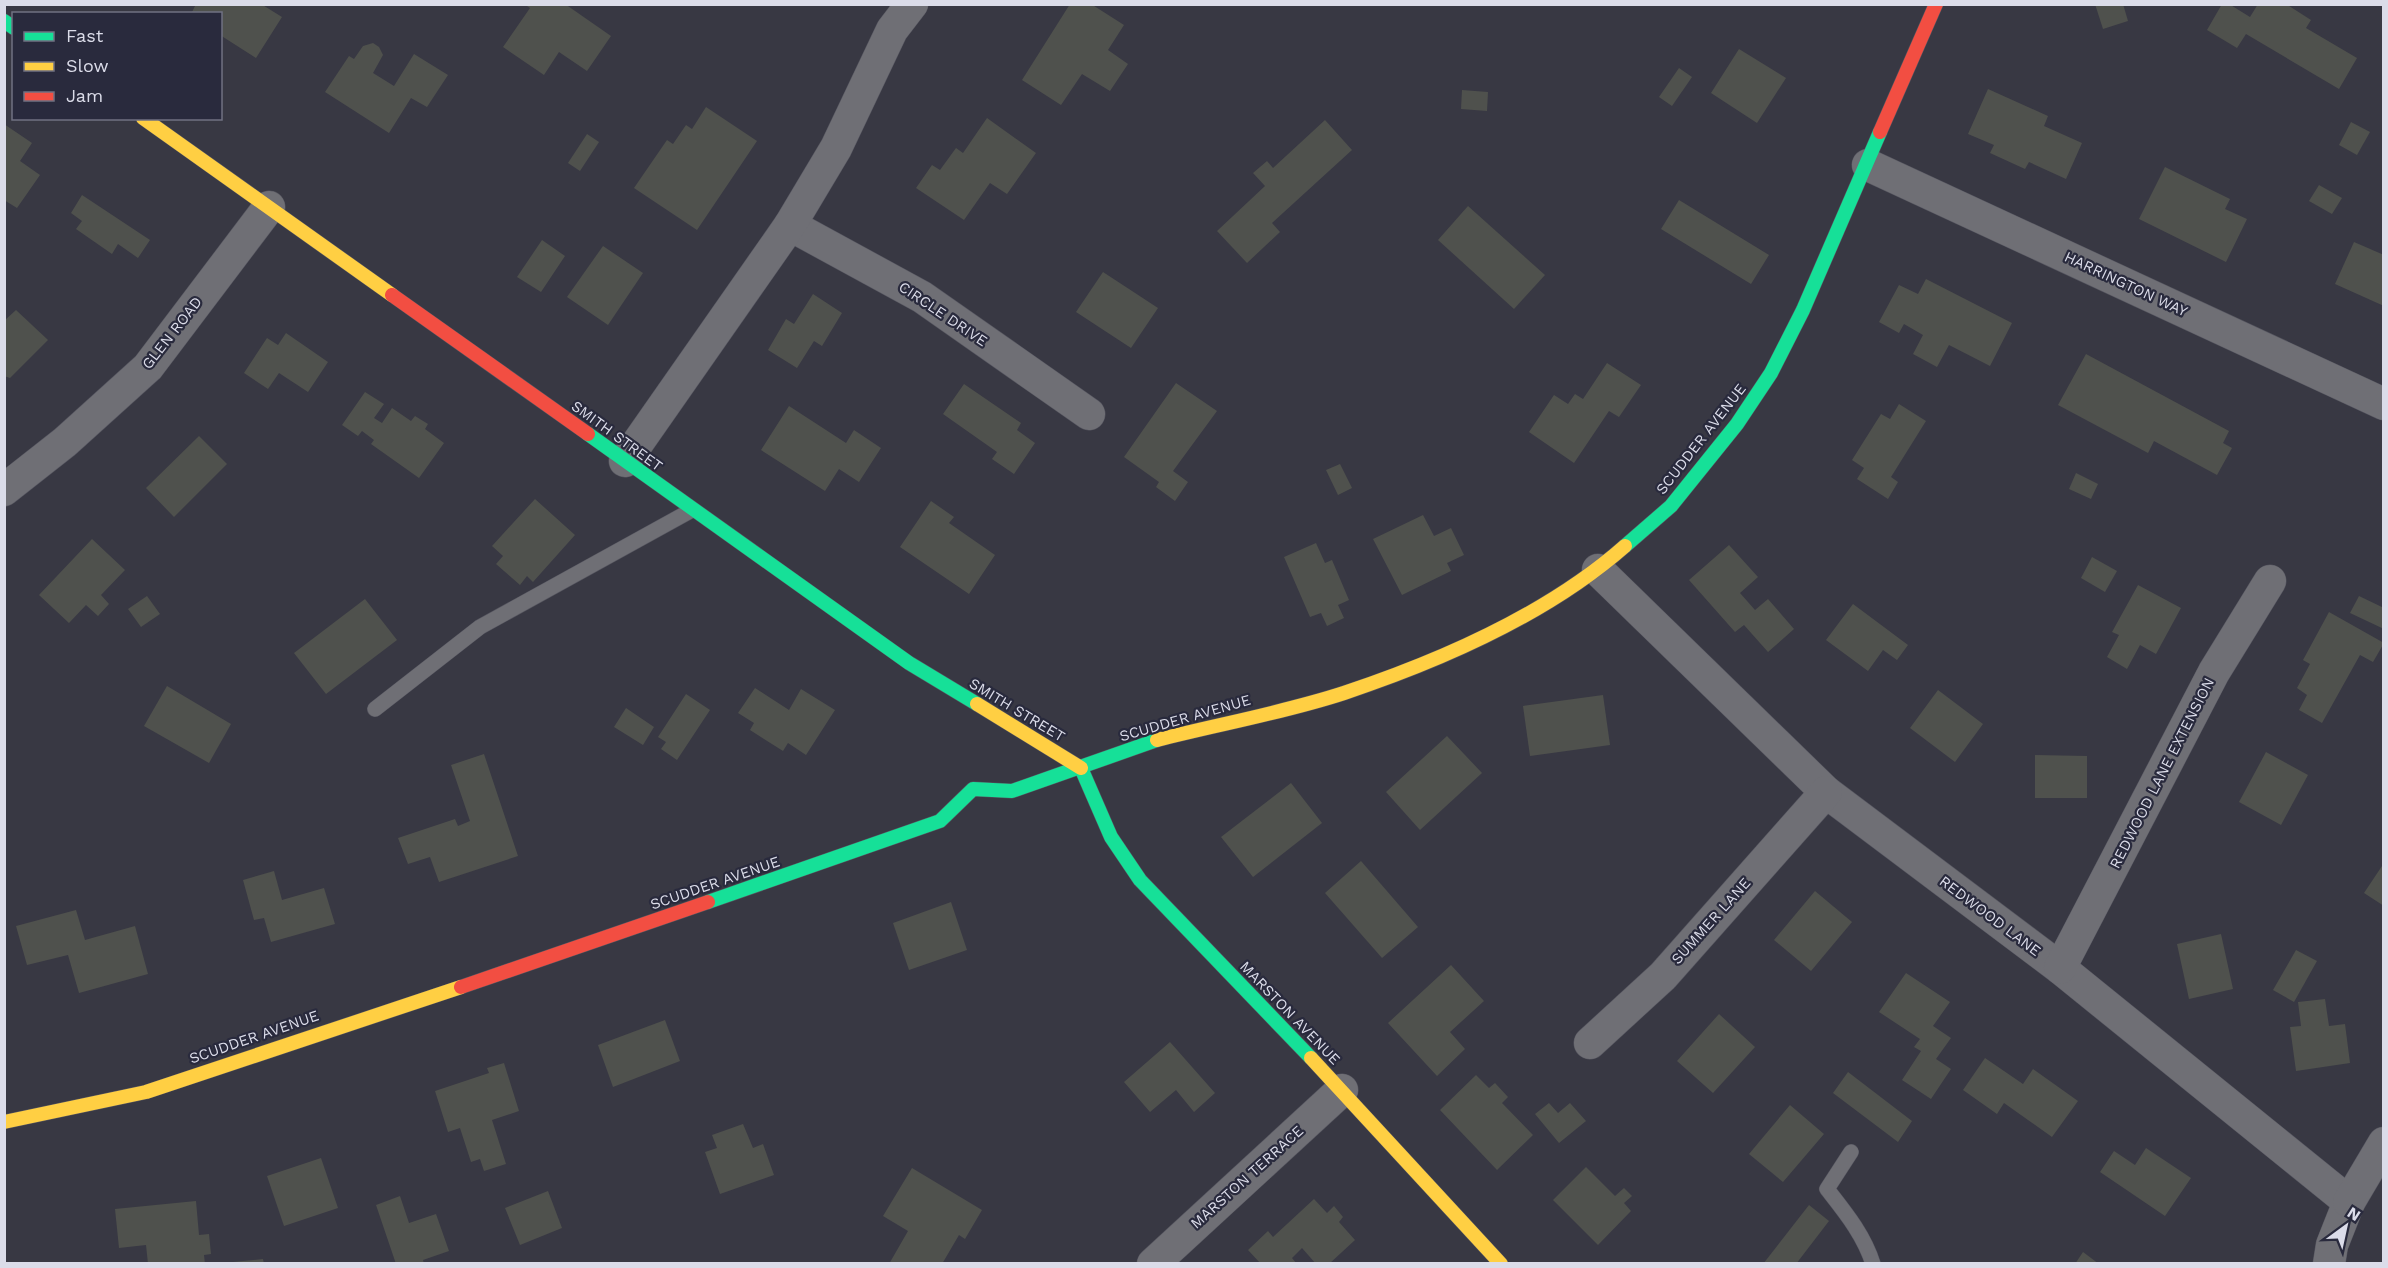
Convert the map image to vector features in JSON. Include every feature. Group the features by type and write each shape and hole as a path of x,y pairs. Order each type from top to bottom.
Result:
{"main road":[{"name":"SCUDDER AVENUE","path":"4,1122 146,1092 578,948 940,821 973,789 1012,790 1081,768 1153,741 1343,693 1493,634 1598,570 1671,506 1737,424 1771,373 1803,310 1868,165 1936,4"},
{"name":"SMITH STREET","path":"146,120 909,663 1081,768"},
{"name":"MARSTON AVENUE","path":"1081,768 1111,837 1140,880 1342,1090 1501,1263"}],"street":[{"path":"625,461 790,225 836,148 893,17 912,4"},
{"name":"HARRINGTON WAY","path":"1868,165 2384,404"},
{"name":"GLEN ROAD","path":"4,490 65,442 148,367 269,207"},
{"name":"CIRCLE DRIVE","path":"790,225 922,297 1089,414"},
{"name":"REDWOOD LANE","path":"1598,570 1826,792 2060,969 2349,1202"},
{"name":"REDWOOD LANE EXTENSION","path":"2060,969 2214,672 2270,581"},
{"name":"SUMMER LANE","path":"1590,1043 1663,975 1826,792"},
{"name":"MARSTON TERRACE","path":"1153,1263 1342,1090"},
{"path":"2329,1263 2332,1245 2349,1202 2384,1143"}],"lane":[{"path":"375,709 480,627 692,510"},
{"path":"1851,1152 1827,1189 1867,1246 1873,1263"}],"building":[{"path":"196,4 261,4 282,17 256,58 222,36 222,12 192,12"},
{"path":"524,4 565,4 611,36 587,71 559,52 544,75 503,47 530,8"},
{"path":"1070,4 1091,4 1124,25 1108,50 1128,64 1110,91 1082,74 1061,105 1022,80"},
{"path":"2095,4 2123,4 2128,21 2103,29"},
{"path":"2222,4 2229,4 2250,17 2258,4 2286,4 2311,20 2306,28 2357,58 2339,89 2246,34 2237,48 2207,30"},
{"path":"373,43 379,47 383,55 373,73 394,86 414,54 448,75 427,107 411,98 389,133 325,92 349,56 354,59 363,46"},
{"path":"1739,49 1786,78 1757,123 1711,93"},
{"path":"1679,68 1692,77 1672,106 1659,97"},
{"path":"1988,89 2048,116 2044,126 2082,143 2066,179 2029,162 2025,169 1990,153 1994,145 1968,134"},
{"path":"1462,90 1488,92 1487,111 1461,109"},
{"path":"706,107 757,141 697,230 634,188 667,140 673,144 686,125 692,129"},
{"path":"987,118 1036,153 1007,194 990,183 964,220 916,188 932,165 940,170 956,148 963,153"},
{"path":"1325,120 1352,150 1272,223 1280,232 1247,263 1217,231 1265,186 1253,173 1267,161 1273,168"},
{"path":"2351,122 2370,132 2357,155 2339,145"},
{"path":"4,124 32,143 20,161 40,175 17,208 4,200"},
{"path":"587,134 599,142 580,171 568,163"},
{"path":"2165,167 2230,199 2225,209 2247,219 2226,262 2139,219"},
{"path":"2319,185 2342,198 2332,214 2309,201"},
{"path":"82,195 150,240 138,258 118,244 112,254 76,229 82,221 71,213"},
{"path":"1679,200 1769,255 1751,284 1661,229"},
{"path":"1468,206 1545,275 1514,309 1438,240"},
{"path":"542,240 565,256 541,292 517,277"},
{"path":"2354,242 2384,255 2384,306 2335,284"},
{"path":"603,246 643,273 608,325 567,297"},
{"path":"1103,272 1158,308 1131,348 1076,312"},
{"path":"1926,279 2012,323 1990,366 1949,345 1937,367 1913,354 1923,335 1904,324 1899,333 1879,322 1899,285 1918,294"},
{"path":"813,294 842,313 822,346 814,341 797,368 768,350 786,319 794,324"},
{"path":"16,310 48,340 10,378 4,376 4,321"},
{"path":"286,333 328,362 308,392 279,373 268,389 244,373 267,338 278,345"},
{"path":"2086,354 2229,431 2223,443 2232,448 2217,475 2154,441 2148,453 2058,405"},
{"path":"1607,363 1641,385 1619,417 1609,411 1574,463 1529,432 1554,395 1568,404 1575,394 1583,399"},
{"path":"1176,383 1217,411 1173,471 1188,482 1175,501 1156,487 1159,482 1124,457"},
{"path":"964,384 1021,423 1017,430 1035,443 1014,474 992,459 997,452 943,414"},
{"path":"365,392 384,404 374,418 382,423 392,408 411,421 415,416 428,424 425,429 444,443 419,478 371,444 374,440 362,431 358,436 342,425"},
{"path":"1899,404 1926,421 1891,477 1898,482 1888,499 1857,479 1864,468 1852,460 1881,414 1890,419"},
{"path":"789,406 846,443 854,430 881,448 859,482 839,469 825,491 761,450"},
{"path":"199,436 227,464 174,517 146,488"},
{"path":"1340,464 1352,488 1338,495 1326,470"},
{"path":"2076,473 2098,484 2091,499 2069,489"},
{"path":"535,499 575,535 533,582 527,576 520,585 496,564 503,556 492,546"},
{"path":"931,501 954,517 949,523 995,555 969,594 900,547"},
{"path":"1423,515 1434,536 1451,528 1464,555 1447,563 1451,571 1402,595 1373,539"},
{"path":"92,539 125,570 101,595 109,604 98,616 86,605 69,623 39,595"},
{"path":"1316,543 1325,563 1332,560 1349,600 1338,605 1344,618 1327,626 1321,613 1310,617 1284,557"},
{"path":"1729,545 1758,577 1740,593 1755,610 1768,599 1794,629 1768,652 1744,625 1735,632 1689,580"},
{"path":"2092,557 2117,571 2105,592 2081,578"},
{"path":"2138,585 2181,608 2156,654 2140,645 2127,669 2107,657 2119,635 2112,632"},
{"path":"147,596 160,614 141,627 128,609"},
{"path":"2359,596 2384,608 2384,629 2350,613"},
{"path":"365,599 397,640 326,694 294,653"},
{"path":"1853,604 1908,645 1897,660 1883,650 1868,671 1826,640"},
{"path":"2329,612 2384,643 2373,662 2360,655 2322,723 2299,710 2307,695 2297,688 2310,664 2303,660"},
{"path":"167,686 231,724 209,763 144,726"},
{"path":"755,688 789,710 801,689 835,710 806,755 788,743 783,751 750,730 754,723 738,713"},
{"path":"1938,690 1983,724 1955,762 1910,728"},
{"path":"686,694 710,710 677,760 661,749 666,742 658,737"},
{"path":"1603,695 1610,745 1530,756 1523,706"},
{"path":"626,708 654,727 643,745 614,727"},
{"path":"1447,736 1482,773 1420,830 1386,792"},
{"path":"2266,752 2308,775 2281,825 2239,802"},
{"path":"484,754 518,856 439,882 430,857 408,864 398,838 455,819 458,826 470,821 451,765"},
{"path":"2035,755 2087,756 2087,798 2035,798"},
{"path":"1291,783 1322,823 1253,877 1221,837"},
{"path":"1361,861 1418,927 1382,958 1325,893"},
{"path":"2384,863 2384,906 2364,893"},
{"path":"274,871 282,900 324,888 335,924 271,942 264,918 254,920 243,880"},
{"path":"1815,891 1852,922 1811,971 1774,940"},
{"path":"951,902 967,950 909,970 893,923"},
{"path":"76,910 85,940 135,926 148,974 79,993 68,955 27,965 16,926"},
{"path":"2221,934 2233,989 2189,999 2177,944"},
{"path":"2296,950 2317,961 2294,1002 2273,990"},
{"path":"1451,965 1484,1001 1450,1032 1465,1049 1437,1076 1388,1023"},
{"path":"1906,973 1950,1002 1933,1026 1951,1038 1936,1059 1951,1069 1931,1099 1902,1080 1921,1051 1914,1047 1920,1039 1879,1012"},
{"path":"2325,999 2329,1026 2345,1024 2350,1063 2296,1071 2290,1027 2301,1026 2298,1002"},
{"path":"1719,1014 1755,1047 1713,1093 1677,1061"},
{"path":"665,1020 680,1061 613,1087 598,1045"},
{"path":"1170,1042 1215,1093 1194,1112 1176,1090 1150,1112 1124,1082"},
{"path":"1985,1058 2023,1084 2033,1069 2078,1101 2052,1137 2004,1103 1997,1114 1963,1090"},
{"path":"504,1063 519,1111 492,1120 506,1164 484,1171 480,1159 471,1162 460,1128 448,1132 435,1091 489,1073 487,1068"},
{"path":"1848,1072 1912,1121 1898,1142 1833,1093"},
{"path":"1476,1075 1489,1088 1495,1083 1508,1097 1502,1103 1533,1135 1497,1170 1440,1110"},
{"path":"1549,1103 1558,1113 1570,1103 1586,1121 1559,1143 1535,1114"},
{"path":"1790,1105 1824,1134 1783,1182 1749,1154"},
{"path":"743,1124 753,1148 763,1144 774,1175 720,1194 705,1152 717,1148 712,1135"},
{"path":"2146,1148 2191,1178 2165,1216 2100,1172 2114,1151 2135,1165"},
{"path":"321,1158 338,1208 284,1226 267,1176"},
{"path":"1586,1167 1615,1196 1624,1188 1632,1196 1624,1203 1631,1211 1598,1245 1553,1200"},
{"path":"912,1168 982,1210 965,1239 959,1235 942,1264 889,1264 908,1231 883,1216"},
{"path":"548,1191 562,1228 520,1245 505,1208"},
{"path":"400,1196 409,1223 436,1214 449,1251 423,1260 424,1264 396,1264 376,1205"},
{"path":"1314,1199 1327,1213 1334,1206 1343,1217 1339,1222 1355,1240 1329,1264 1316,1264 1302,1248 1292,1258 1297,1264 1261,1264 1248,1250 1268,1231 1273,1237"},
{"path":"196,1201 199,1235 209,1234 211,1254 204,1255 205,1264 148,1264 146,1245 119,1248 115,1209"},
{"path":"1809,1205 1829,1221 1796,1264 1763,1264"},
{"path":"2083,1252 2099,1264 2075,1264"},
{"path":"263,1259 264,1264 233,1264 233,1262"}],"traffic: fast":[{"path":"4,21 12,27"},
{"path":"1625,546 1671,506 1737,424 1771,373 1803,310 1880,132"},
{"path":"588,434 909,663 977,704"},
{"path":"708,902 940,821 973,789 1012,791 1157,740"},
{"path":"1081,768 1111,837 1140,880 1311,1058"}],"traffic: slow":[{"path":"146,120 392,295"},
{"path":"1157,740 1321,700 1418,666 1528,614 1563,593 1625,546"},
{"path":"977,704 1081,768"},
{"path":"4,1122 146,1092 461,987"},
{"path":"1311,1058 1501,1264"}],"traffic: jam":[{"path":"1880,132 1936,4"},
{"path":"392,295 588,434"},
{"path":"461,987 708,902"}]}
